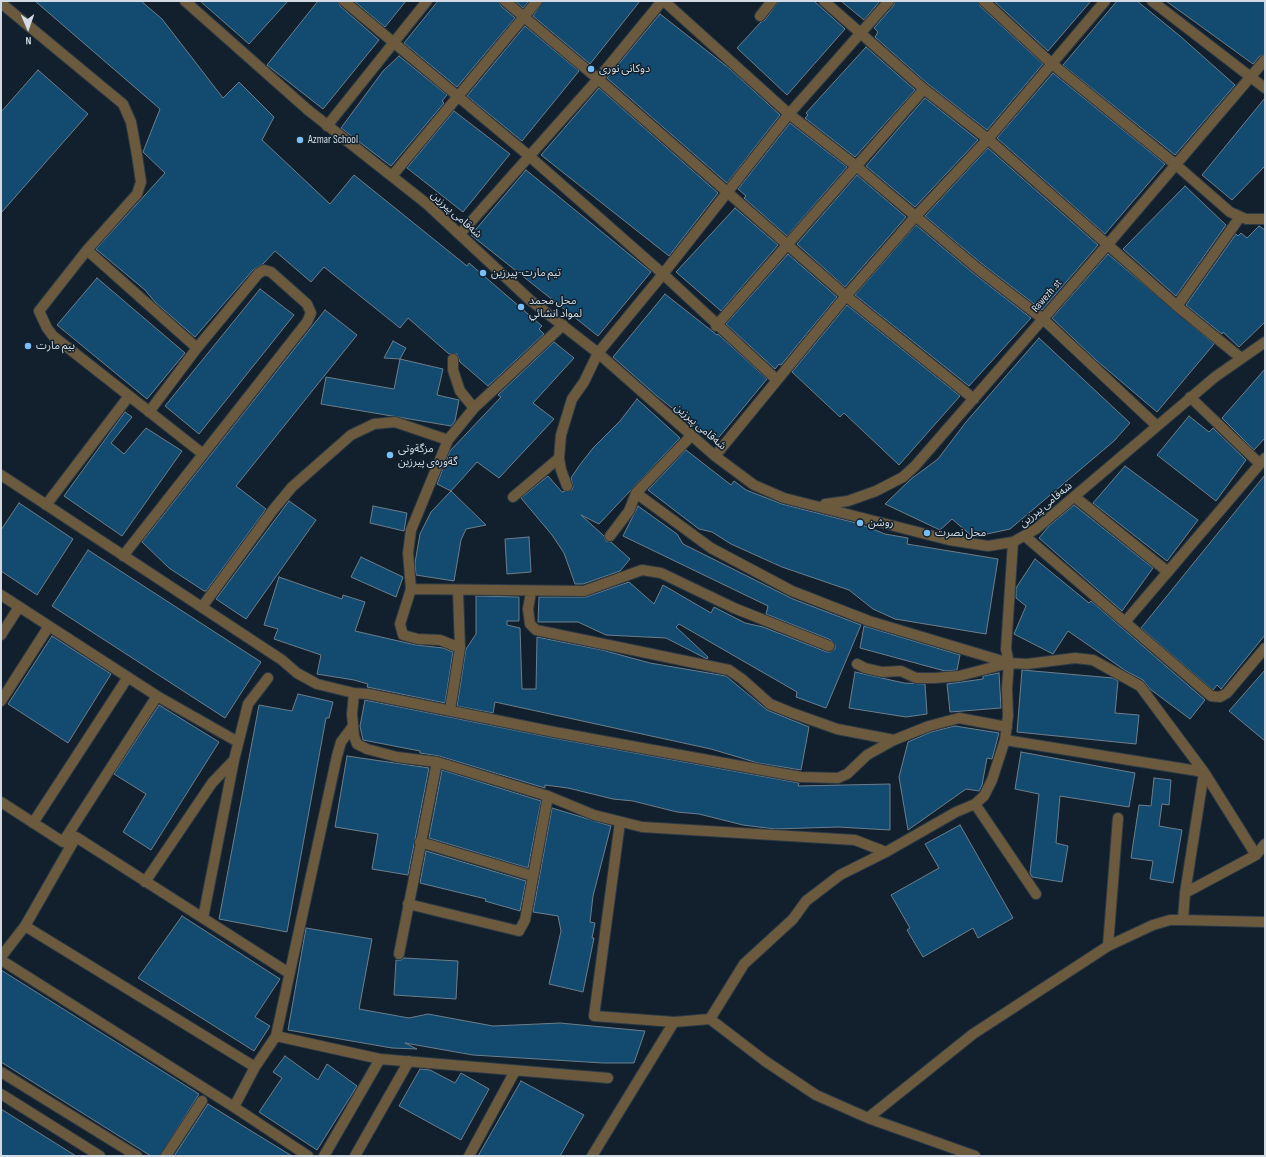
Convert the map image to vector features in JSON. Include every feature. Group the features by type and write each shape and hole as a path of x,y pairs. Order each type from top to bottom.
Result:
{"street":[{"name":"شەقامی پیرزین","path":"185,1 327,126 392,176 460,234 515,286 598,353 715,456 740,476 769,492 784,498 818,505 949,540 988,546 1013,542 1026,537 1075,497 1190,397 1241,358 1265,342"},
{"path":"344,1 528,156 663,274 716,326 777,380"},
{"path":"327,126 427,1"},
{"path":"505,1 523,18 598,79 846,296 974,398"},
{"path":"392,176 537,1"},
{"path":"460,234 598,79 663,1 789,114 856,166 977,268 1043,319 1157,426"},
{"path":"760,16 772,1"},
{"path":"824,1 924,89 988,139 1178,306 1241,358"},
{"path":"566,486 559,458 562,435 572,399 584,382 598,353 663,274 789,114 889,1"},
{"path":"984,1 1051,63 1175,164 1230,212 1246,219 1265,219"},
{"path":"715,456 846,296 915,217 988,139 1105,1"},
{"path":"1152,1 1265,88"},
{"path":"1,3 123,104 132,122 141,182 137,194 87,250 39,311 46,328 53,336 203,454"},
{"name":"Rawezh .st","path":"818,505 848,501 876,492 902,477 926,455 1109,244 1175,164 1265,60"},
{"path":"716,326 924,89"},
{"path":"1178,306 1240,217"},
{"path":"87,250 197,348"},
{"path":"124,556 307,322 311,313 308,304 271,272 264,270 258,274 197,348 149,412"},
{"path":"460,648 440,640 418,639 403,635 400,624 411,589 408,553 411,530 448,440 474,408 563,325"},
{"path":"453,359 453,370 460,391 474,408"},
{"path":"46,505 129,396"},
{"path":"1125,622 1262,461 1190,397"},
{"path":"202,607 273,510 292,487 351,435 374,424 395,422 448,440"},
{"path":"610,536 629,511 636,493 692,436"},
{"path":"513,497 559,458"},
{"path":"1,475 282,660 297,674 317,684 354,693 368,694 554,732 801,777 838,778 847,774 867,755 894,740 929,726 959,718 1007,727"},
{"path":"636,493 711,548 792,591 869,621 1009,663 1028,664 1075,658 1093,660 1140,686 1204,772 1256,855"},
{"path":"1075,497 1168,572"},
{"path":"1026,537 1211,696 1224,696 1265,648"},
{"path":"710,1019 744,964 793,919 806,902 840,875 886,852 932,825 975,804 984,796 992,780 1005,740 1007,727 1007,688 1009,663 1006,648 1013,542"},
{"path":"411,589 492,589 531,592 584,591 642,570 661,573 734,608 829,646"},
{"path":"450,710 460,648 458,590"},
{"path":"531,592 528,608 530,624 536,630 729,670 742,679 770,704 837,729 894,740"},
{"path":"1,595 158,696 238,742"},
{"path":"1,635 19,607"},
{"path":"1,701 50,626"},
{"path":"857,664 865,668 882,672 901,671 916,678 935,678 959,676 1009,663"},
{"path":"33,823 128,677"},
{"path":"203,918 234,760 248,704 268,678"},
{"path":"354,693 353,726 357,744 361,747 397,757 437,762 548,796 594,816 642,827 855,840 886,852"},
{"path":"63,842 158,696"},
{"path":"234,1108 256,1067 276,1036 337,756 341,742 353,726"},
{"path":"1005,740 1204,772"},
{"path":"145,882 212,783 234,760"},
{"path":"399,954 437,762"},
{"path":"1183,920 1185,892 1204,772"},
{"path":"408,904 519,931 525,920 548,796"},
{"path":"1,802 63,842 76,838 289,973"},
{"path":"975,804 1036,894"},
{"path":"1108,946 1118,818"},
{"path":"620,822 594,1016 674,1022 710,1019 765,1061 816,1095 868,1118 975,1156"},
{"path":"76,838 25,926 1,959 308,1156"},
{"path":"420,842 533,876"},
{"path":"1185,892 1256,855 1265,844"},
{"path":"868,1118 974,1034 1108,946 1153,925 1170,920 1265,922"},
{"path":"25,926 256,1067"},
{"path":"592,1156 674,1022"},
{"path":"276,1036 380,1059 608,1078"},
{"path":"324,1156 380,1059"},
{"path":"355,1156 409,1061"},
{"path":"469,1156 515,1071"},
{"path":"1,1072 137,1156"},
{"path":"1,1094 100,1156"},
{"path":"166,1156 202,1101"}],"building":[{"path":"35,1 141,1 162,19 223,98 239,82 274,117 262,140 330,204 354,175 467,266 469,263 542,326 539,329 544,334 488,386 460,362 457,354 449,354 408,318 400,328 324,267 311,282 275,251 263,264 253,270 195,337 156,303 145,290 96,249 165,173 143,152 160,109"},
{"path":"200,1 288,1 249,44"},
{"path":"318,1 338,1 340,6 379,40 323,109 267,65"},
{"path":"354,1 406,1 385,27"},
{"path":"438,1 499,1 501,6 515,18 457,87 404,43"},
{"path":"515,1 529,1 523,8"},
{"path":"543,1 640,1 590,64 533,16"},
{"path":"779,1 814,1 845,29 787,95 737,48 761,22 765,20"},
{"path":"841,1 880,1 864,20"},
{"path":"895,1 978,1 980,6 1043,64 987,130 928,84 875,37 878,32 874,28 894,5"},
{"path":"994,1 1091,1 1048,51"},
{"path":"1117,1 1137,1 1180,36 1235,85 1175,155 1063,65"},
{"path":"1166,1 1265,1 1265,54 1260,56 1253,64"},
{"path":"660,14 730,69 780,115 727,183 607,78"},
{"path":"525,26 579,71 522,141 467,96"},
{"path":"866,47 915,90 855,157 805,118 808,115 806,113"},
{"path":"399,56 447,95 442,101 444,103 391,166 341,128 383,71"},
{"path":"38,70 88,114 1,213 1,112"},
{"path":"1053,73 1165,164 1105,234 997,138"},
{"path":"599,88 718,193 669,256 541,155"},
{"path":"925,98 978,140 915,207 866,166"},
{"path":"1265,98 1265,166 1232,200 1202,175"},
{"path":"454,111 510,154 463,212 407,168"},
{"path":"790,123 847,167 787,236 744,198 746,196 738,189"},
{"path":"988,148 1098,245 1042,310 981,263 925,216"},
{"path":"526,170 651,272 598,336 471,235"},
{"path":"857,175 906,217 845,287 797,244"},
{"path":"1185,186 1226,225 1176,296 1123,249"},
{"path":"735,208 778,245 721,311 676,272"},
{"path":"916,225 973,273 1031,318 969,386 855,295"},
{"path":"1259,226 1265,230 1265,322 1239,347 1223,332 1222,334 1186,305 1236,234 1238,236 1241,233 1247,238"},
{"path":"788,254 837,297 781,365 779,364 775,369 726,324"},
{"path":"1108,254 1214,344 1157,412 1096,360 1052,318"},
{"path":"97,278 185,353 147,399 57,325"},
{"path":"260,289 294,315 199,434 165,406"},
{"path":"665,294 717,335 718,334 767,379 715,442 657,396 613,357"},
{"path":"847,305 960,396 899,465 844,413 840,417 792,372"},
{"path":"325,310 357,335 236,486 266,509 206,591 204,591 169,568 142,542"},
{"path":"1039,338 1130,423 1114,441 1010,529 973,537 952,519 940,530 885,504 911,479 938,459 966,422"},
{"path":"393,341 406,348 400,359 384,358"},
{"path":"554,342 574,358 533,403 554,419 499,478 477,462 451,491 437,484 450,451 501,397 498,395"},
{"path":"400,359 443,369 437,395 459,400 455,421 451,426 321,404 326,377 394,389"},
{"path":"1265,369 1265,438 1254,450 1222,418"},
{"path":"637,399 680,438 599,524 581,515 604,536 606,541 611,542 630,559 620,571 583,584 575,584 564,553 552,535 521,498 548,476 562,492 572,490 573,487 571,478 579,466 593,448 620,421"},
{"path":"125,412 132,417 111,443 124,454 146,428 182,451 122,536 64,496"},
{"path":"1189,416 1209,432 1213,428 1246,460 1216,501 1157,455"},
{"path":"686,450 731,485 734,481 746,490 782,504 860,524 885,534 908,538 907,544 998,559 986,634 895,619 873,609 849,590 782,567 731,544 712,532 699,529 648,490"},
{"path":"1125,466 1198,520 1167,561 1093,503"},
{"path":"1265,475 1265,635 1221,689 1217,685 1213,690 1141,628"},
{"path":"451,491 486,525 466,529 461,540 454,581 416,575 415,563 420,534 431,512"},
{"path":"289,501 316,520 246,619 216,599"},
{"path":"19,503 73,539 37,595 1,571 1,530"},
{"path":"1074,505 1153,568 1122,611 1039,538 1049,526"},
{"path":"373,506 407,513 404,531 370,523"},
{"path":"638,506 677,534 683,544 793,599 861,625 826,708 796,697 797,692 679,624 676,627 708,657 707,659 666,638 606,635 578,622 538,622 539,597 586,597 629,582 654,604 663,585 711,613 714,607 745,623 763,627 827,652 835,649 835,645 831,640 766,614 768,606 623,536"},
{"path":"529,537 531,572 507,574 505,539"},
{"path":"88,550 261,662 225,718 52,606"},
{"path":"361,557 403,577 396,597 351,577"},
{"path":"1035,559 1089,603 1091,601 1205,700 1190,719 1150,689 1143,680 1126,671 1068,631 1053,654 1014,634 1026,606 1016,598 1016,588"},
{"path":"279,577 342,599 343,595 365,602 355,631 416,645 443,648 453,652 445,703 367,687 368,684 354,680 317,674 321,655 274,639 278,629 264,625"},
{"path":"476,596 519,597 519,621 507,621 507,625 520,628 522,689 536,689 537,637 602,650 650,663 726,676 767,710 809,727 801,770 758,763 711,749 495,702 493,713 457,706 466,649 476,634"},
{"path":"864,626 960,655 957,670 945,671 860,648"},
{"path":"52,636 111,674 68,743 8,704"},
{"path":"1022,670 1113,678 1118,681 1115,713 1139,715 1136,744 1017,732"},
{"path":"1265,670 1265,741 1229,711"},
{"path":"855,672 904,683 925,684 927,714 906,717 849,708"},
{"path":"999,673 1001,708 950,712 947,684 983,679 983,676"},
{"path":"298,694 333,702 329,718 326,718 287,932 219,919 259,705 292,711"},
{"path":"365,700 553,738 799,783 798,786 890,784 890,830 838,827 775,829 743,825 699,814 677,812 633,801 613,799 568,788 545,785 545,788 439,756 363,740 360,726"},
{"path":"159,705 219,742 151,850 123,832 146,794 114,774"},
{"path":"955,726 999,733 992,759 987,758 982,785 979,791 966,789 908,830 899,777 908,742 931,732"},
{"path":"1021,752 1135,773 1129,807 1060,796 1056,843 1068,846 1062,882 1032,877 1030,873 1039,794 1015,789"},
{"path":"347,756 429,768 408,875 372,869 378,834 335,827"},
{"path":"442,770 541,801 528,868 429,838"},
{"path":"1154,778 1171,780 1169,805 1162,804 1159,826 1182,830 1173,883 1150,879 1153,861 1131,858 1139,805 1151,806"},
{"path":"552,808 611,826 593,896 590,922 595,923 592,938 594,938 583,992 549,984 561,931 558,916 533,912"},
{"path":"960,825 1013,918 978,938 973,928 923,957 907,930 910,928 891,895 939,868 925,844"},
{"path":"426,851 526,881 520,911 485,901 486,899 420,883"},
{"path":"182,916 280,979 255,1017 270,1026 254,1051 138,978"},
{"path":"306,928 372,939 359,1009 409,1018 428,1014 493,1026 560,1023 645,1031 634,1063 603,1063 473,1055 405,1043 417,1049 392,1048 288,1030"},
{"path":"404,958 458,961 456,999 394,995 396,960 401,960"},
{"path":"1,970 199,1094 160,1156 151,1156 1,1062"},
{"path":"285,1056 318,1080 327,1064 357,1086 317,1150 259,1112 282,1078 273,1072"},
{"path":"420,1069 430,1070 455,1083 461,1073 489,1089 461,1140 399,1106"},
{"path":"521,1081 584,1115 560,1156 478,1156"},
{"path":"208,1104 248,1129 292,1156 174,1156"},
{"path":"1,1109 20,1121 76,1156 1,1156"}],"place":[{"name":"دوکانی نوری","path":"591,69"},
{"name":"Azmar School","path":"300,140"},
{"name":"تیم مارت-پیرزین","path":"483,273"},
{"name":"محل محمد لمواد انشائي","path":"521,307"},
{"name":"بیم مارت","path":"28,346"},
{"name":"مزگةوتی گةورەی پیرزین","path":"390,455"},
{"name":"روشن","path":"860,523"},
{"name":"محل نصرت","path":"927,533"}]}
